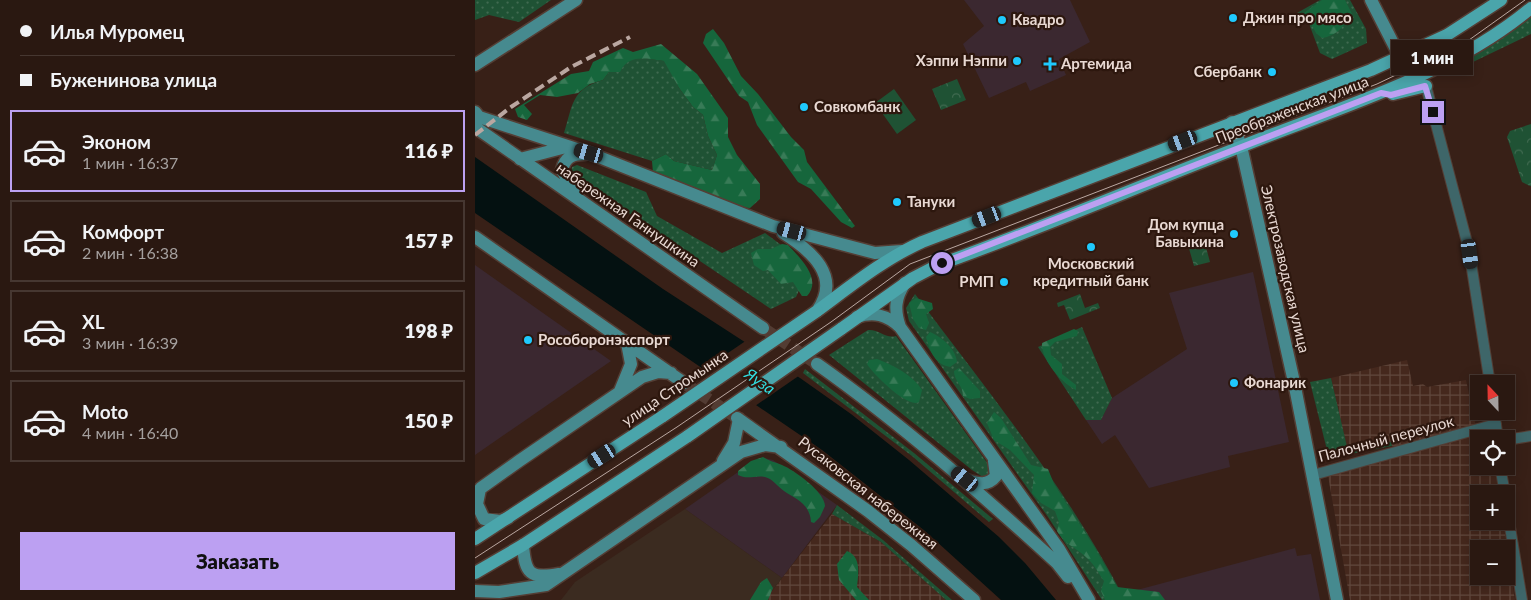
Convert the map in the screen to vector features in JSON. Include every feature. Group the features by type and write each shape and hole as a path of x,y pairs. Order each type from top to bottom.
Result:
{"main road":[{"path":"475,65 576,0"},
{"path":"1371,0 1400,57"},
{"name":"Преображенская улица","path":"817,311 903,251 1400,57 1461,27 1501,0"},
{"name":"Преображенская улица","path":"523,545 688,436 905,283 938,265 1381,93 1458,56 1501,31 1531,8"},
{"path":"1381,93 1391,95 1425,86"},
{"path":"475,112 479,117 589,153 773,226 875,253 903,251"},
{"name":"Электрозаводская улица","path":"1232,122 1241,146 1313,475 1337,600"},
{"name":"набережная Ганнушкина","path":"475,127 763,328"},
{"path":"520,159 566,147"},
{"path":"577,198 562,170 564,163 574,154 589,153"},
{"path":"773,226 809,252 823,271 828,284 827,293 817,311"},
{"path":"475,237 684,383"},
{"path":"900,327 895,304 898,293 905,283"},
{"name":"улица Стромынка","path":"475,539 663,416 817,311"},
{"path":"857,317 867,314 879,314 888,317 900,327 994,461 1059,549 1088,600"},
{"path":"620,391 631,364 627,343"},
{"path":"817,364 864,397 965,479 1057,563 1088,600"},
{"path":"510,517 499,521 479,518 478,492 642,377 658,372 671,373"},
{"name":"Русаковская набережная","path":"719,467 734,444 738,419 781,447 911,545 974,600"},
{"path":"475,591 499,592 547,585 749,448 765,445 781,447"},
{"path":"965,479 984,484 991,481 996,476 994,461"},
{"path":"475,573 523,545 525,566 533,574 539,577 564,574"}],"street":[{"path":"1425,86 1469,250 1489,375"},
{"path":"1495,420 1497,430"},
{"name":"Палочный переулок","path":"1313,475 1496,424"},
{"path":"1515,439 1531,436"},
{"path":"1510,530 1522,600"}],"shaded area":[{"path":"964,0 1070,0 1090,42 1059,59 1066,75 1030,91 1026,82 989,98 963,44 984,26"},
{"name":"Рособоронэкспорт","path":"475,265 611,361 475,455"},
{"path":"1253,272 1289,442 1228,456 1230,467 1149,488 1115,435 1102,444 1086,420 1101,420 1112,398 1187,349 1169,293"},
{"path":"1407,360 1413,386 1423,384 1427,387 1466,380 1470,399 1470,420 1475,420 1476,427 1393,450 1391,442 1348,452 1331,378"},
{"path":"1470,436 1470,475 1496,475 1497,485 1470,485 1470,530 1504,530 1506,540 1470,540 1470,585 1513,585 1515,600 1350,600 1328,476"},
{"path":"764,458 773,460 837,505 782,578 685,509 751,463"},
{"path":"685,509 782,578 765,600 561,600 575,582"},
{"path":"832,514 881,542 946,600 765,600"},
{"path":"1295,548 1297,556 1311,554 1320,600 1125,600 1122,594"}],"green space":[{"path":"475,0 551,0 519,22 489,15 475,20"},
{"path":"1320,0 1350,0 1366,29 1367,43 1332,59 1320,53 1308,21 1299,20 1297,13"},
{"path":"1322,0 1345,0 1352,14 1340,30 1322,38 1316,33 1307,16 1301,15"},
{"path":"1531,15 1531,34 1448,74 1446,68"},
{"path":"713,29 724,43 741,76 804,150 807,162 855,226 852,228 841,222 811,189 798,182 757,125 748,102 739,96 703,43 706,34"},
{"path":"661,44 697,74 728,118 728,137 737,155 760,184 760,199 750,208 737,207 653,173 652,161 666,154 674,161 712,170 717,155 708,136 703,115 693,107 679,88 664,61 633,60 628,62 620,72 609,72 603,80 590,84 578,93 557,97 540,95 524,105 532,114 527,120 518,117 515,109 571,74 589,71 593,62 623,48 633,52"},
{"path":"636,57 665,61 679,88 693,107 703,115 708,136 717,155 712,170 674,161 666,154 652,161 564,133 572,106 579,93 585,88 603,80 609,72"},
{"path":"957,79 966,100 941,110 932,89"},
{"path":"894,89 916,120 897,134 875,103"},
{"path":"1531,124 1530,186 1522,182 1507,137 1510,131"},
{"path":"577,165 646,192 657,216 722,253 765,233 788,250 802,284 796,297 771,309 571,174 572,167"},
{"path":"1204,240 1210,262 1194,266 1188,245"},
{"path":"782,244 788,245 808,269 812,283 807,296 802,296 793,282 781,284 768,270 763,271 754,265 751,253 758,249 771,249"},
{"path":"915,294 999,405 1053,481 1079,519 1125,600 1102,600 1048,517 909,321 906,308"},
{"path":"1080,294 1085,308 1098,303 1100,308 1070,320 1064,305 1058,307 1057,303"},
{"path":"916,298 932,303 933,309 926,314 929,323 926,330 919,328 913,319 909,303"},
{"path":"1082,327 1112,398 1101,420 1086,420 1038,347"},
{"path":"1074,329 1078,331 1077,336 1055,342 1050,347 1051,355 1062,364 1062,374 1076,385 1076,390 1070,387 1053,370 1045,357 1042,343"},
{"path":"868,330 892,337 896,336 988,464 991,472 989,476 983,477 972,470 829,355"},
{"path":"930,332 948,344 957,362 950,367 937,360 929,348 926,337"},
{"path":"877,359 896,367 918,385 922,390 919,402 914,403 899,396 876,375 867,364 869,360"},
{"path":"959,368 980,391 980,398 970,399 963,396 962,389 954,374 954,371"},
{"path":"805,369 914,453 993,519 989,522 912,456 803,373"},
{"path":"1331,378 1348,451 1391,442 1392,446 1329,458 1310,382"},
{"path":"994,412 1001,418 1031,465 1048,469 1054,484 1095,548 1117,587 1159,592 1165,600 1105,600 1101,591 1104,581 1094,566 1083,554 1060,536 1057,531 1059,522 1055,511 1041,503 1032,493 1034,475 1010,450 994,440 987,423"},
{"path":"763,457 794,472 820,494 825,506 820,517 814,523 811,522 808,511 802,503 770,479 738,475 738,471 751,461"},
{"path":"837,505 883,540 952,600 946,600 881,542 832,514"},
{"path":"847,551 855,557 857,562 857,587 869,600 856,600 839,580 837,564"},
{"path":"767,578 773,588 768,600 750,600 761,582"}],"water":[{"name":"Яуза","path":"475,157 663,289 800,378 851,414 909,460 999,537 1025,563 1056,600 1001,600 925,531 822,450 475,213"}],"pier":[{"path":"747,340 800,375 755,406 703,370"}],"tunnel":[{"path":"763,328 817,364"},
{"path":"684,383 734,416"}],"tram line":[{"path":"475,558 677,427 831,322 910,264 1377,84 1469,40 1525,0"}],"railway":[{"path":"475,135 511,107 571,67 630,37"}],"place":[{"name":"Джин про мясо","path":"1233,18"},
{"name":"Квадро","path":"1002,20"},
{"name":"Хэппи Нэппи","path":"1017,61"},
{"name":"Артемида","path":"1050,64"},
{"name":"Сбербанк","path":"1272,72"},
{"name":"Совкомбанк","path":"804,107"},
{"name":"Тануки","path":"897,202"},
{"name":"Дом купца Бавыкина","path":"1234,234"},
{"name":"Московский кредитный банк","path":"1091,247"},
{"name":"РМП","path":"1004,282"},
{"name":"Рособоронэкспорт","path":"528,340"},
{"name":"Фонарик","path":"1234,383"}],"route":[{"path":"942,263 1381,93 1391,95 1425,86 1433,112"}]}
